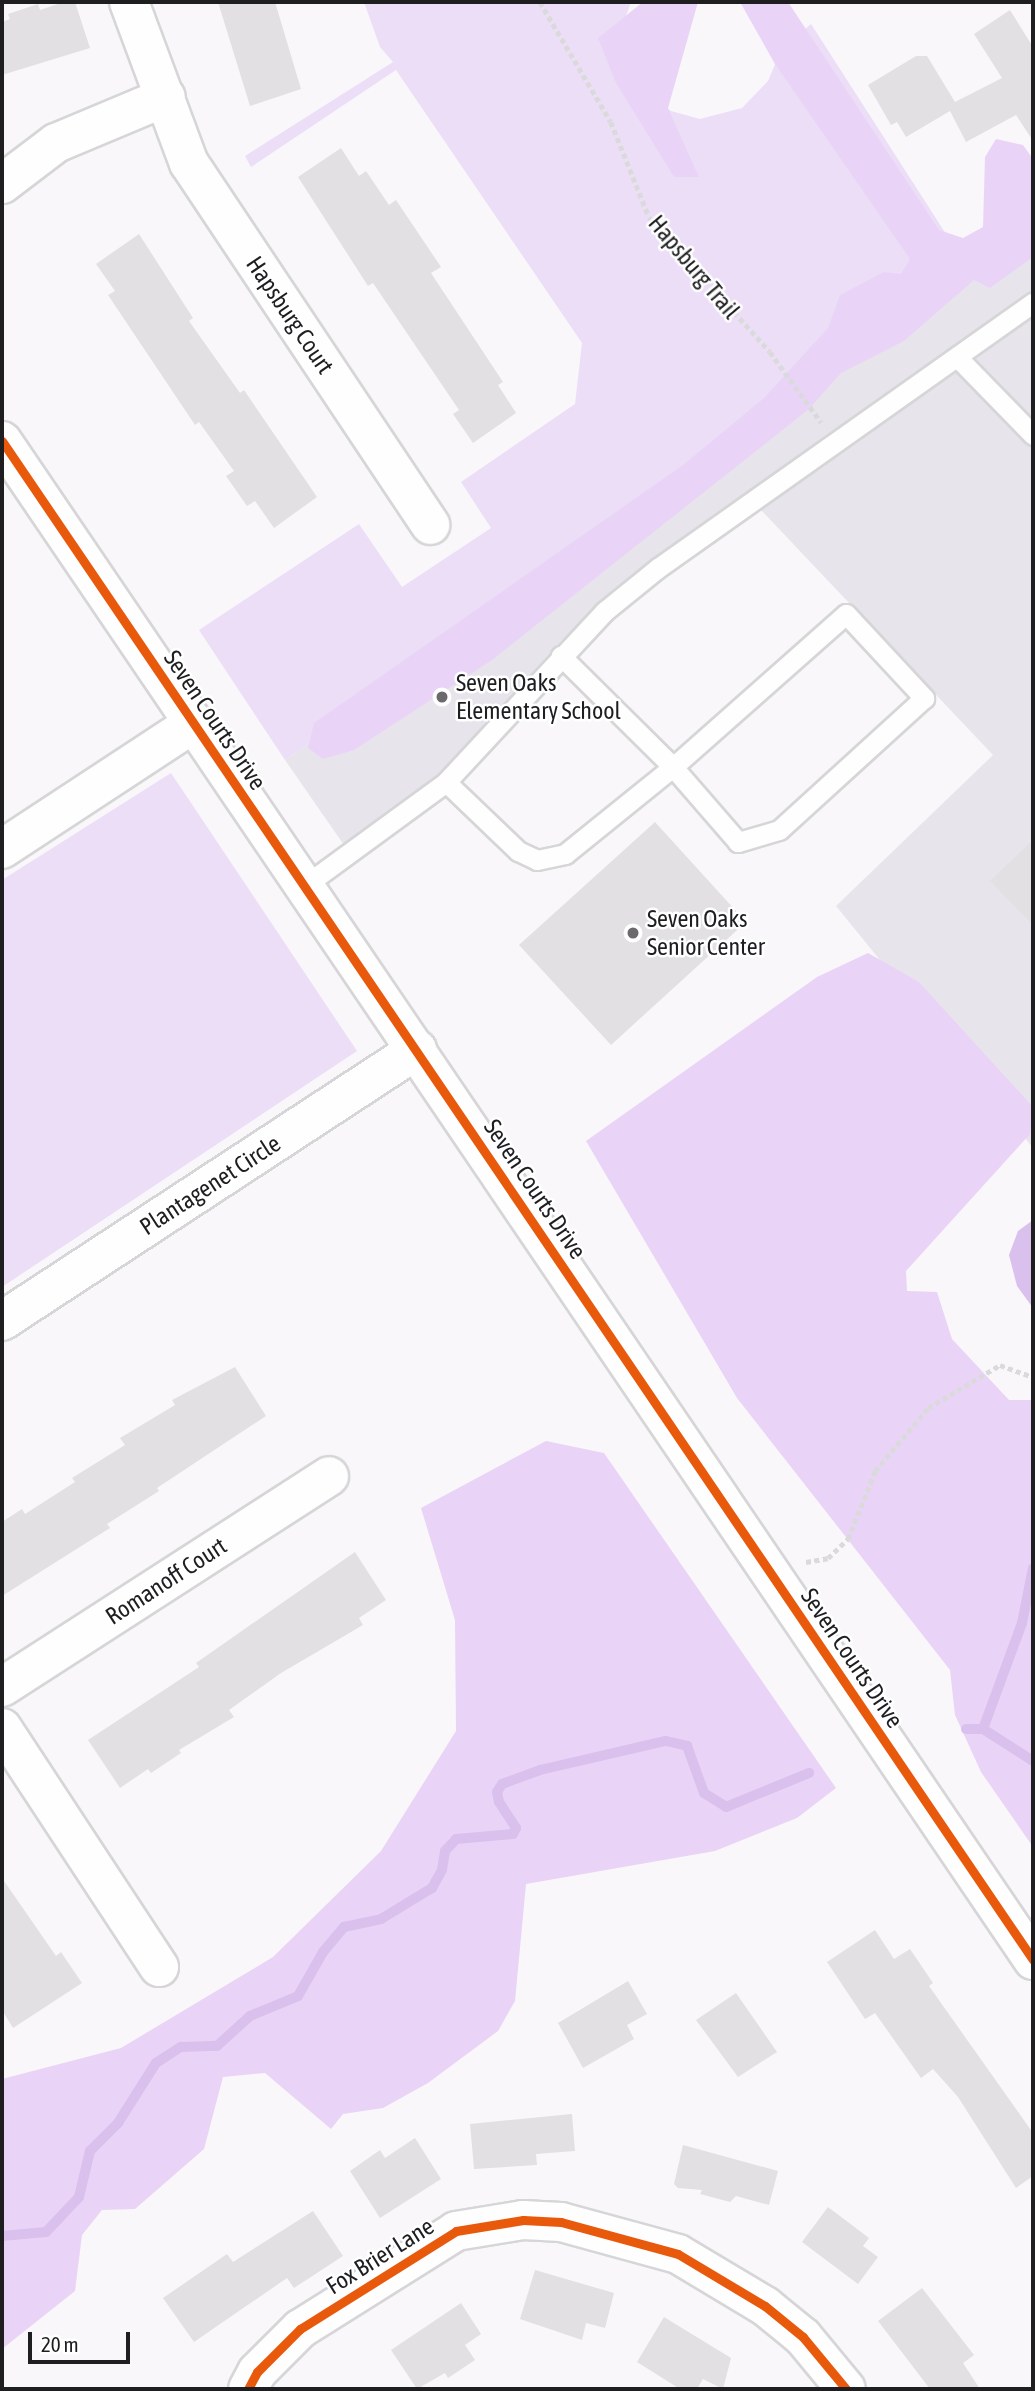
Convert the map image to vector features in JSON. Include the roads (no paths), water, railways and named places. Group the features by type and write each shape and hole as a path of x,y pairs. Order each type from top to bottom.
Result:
{"street":[{"name":"Hapsburg Court","path":"129,2 189,163 430,525"},
{"path":"2,184 56,144 166,97"},
{"name":"Seven Courts Drive","path":"2,440 1033,1960"},
{"path":"2,849 194,723"},
{"name":"Plantagenet Circle","path":"2,1321 417,1049"},
{"name":"Romanoff Court","path":"2,1687 329,1476"},
{"path":"2,1728 159,1967"},
{"name":"Fox Brier Lane","path":"248,2389 257,2372 300,2329 456,2231 523,2220 561,2222 678,2254 765,2306 803,2337 846,2389"}],"lane":[{"path":"304,886 446,782 605,611 658,568 1033,302"},
{"path":"957,357 1033,435"},
{"path":"446,782 518,851 537,860 565,854 673,767 846,614 924,698 779,830 738,842 673,767 561,656"}],"waterway":[{"path":"983,1729 1022,1623 1033,1568"},
{"path":"966,1729 983,1729 1033,1761"},
{"path":"2,2236 46,2232 79,2197 90,2151 118,2123 156,2063 181,2047 217,2046 250,2016 298,1996 323,1952 344,1927 381,1919 432,1888 442,1870 445,1851 456,1839 513,1834 516,1828 499,1802 497,1792 502,1784 540,1770 666,1741 687,1746 704,1793 726,1807 809,1773"}],"place":[{"name":"Seven Oaks Elementary School","path":"442,697"},
{"name":"Seven Oaks Senior Center","path":"633,933"}]}
